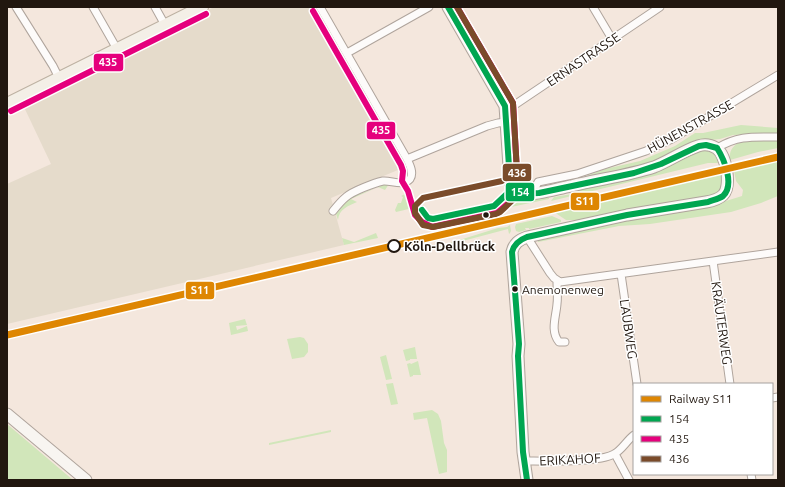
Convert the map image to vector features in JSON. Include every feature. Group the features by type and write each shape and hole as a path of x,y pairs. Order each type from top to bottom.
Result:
{"main road":[{"path":"7,104 202,7"}],"street":[{"path":"16,7 59,78"},
{"path":"93,7 117,49"},
{"path":"155,7 165,25"},
{"path":"320,7 407,159 412,173 410,179 406,182 380,182 350,194 333,211"},
{"path":"347,54 429,7"},
{"path":"448,7 506,108 509,178 513,188 518,192 555,190 640,172 699,146 706,145 717,148 721,154 728,181 727,189 724,195 717,199 627,215 527,237 520,240 516,244 512,252 524,461 527,480"},
{"path":"593,7 612,40"},
{"name":"ERNASTRASSE","path":"506,108 513,106 660,7"},
{"name":"HÜNENSTRASSE","path":"536,192 535,188 538,182 577,174 624,159 672,139 778,75"},
{"path":"407,159 487,126 506,122"},
{"path":"717,148 738,138 778,137"},
{"path":"527,237 550,273 557,281 564,283 778,252"},
{"name":"KRÄUTERWEG","path":"713,261 730,383"},
{"name":"LAUBWEG","path":"621,274 637,383"},
{"path":"557,281 558,305 554,318 555,337 559,342 565,342"},
{"path":"7,414 86,480"},
{"name":"ERIKAHOF","path":"524,461 590,460 606,457 615,454 633,436"},
{"name":"ERIKAHOF","path":"615,454 629,480"}],"shaded area":[{"path":"214,7 315,7 405,167 331,198 344,245 7,324 7,184 51,164 23,105"}],"green space":[{"path":"741,125 778,128 778,133 733,135 720,139 701,141 661,160 636,169 593,178 581,178 605,169 640,161 675,146 695,133 703,133"},
{"path":"755,139 778,139 778,148 730,160 731,152 734,146 739,143 746,140"},
{"path":"705,149 714,154 718,163 708,163 551,201 554,197 572,194 576,191"},
{"path":"778,160 778,196 761,203 731,212 650,224 619,226 538,242 538,239 636,216 713,205 742,196 743,190 736,181 734,171"},
{"path":"720,174 722,178 722,187 712,195 577,221 566,220 554,212"},
{"path":"386,184 389,184 385,190 378,187"},
{"path":"377,187 351,199 357,202 342,211 338,220 336,214 347,201 352,197"},
{"path":"407,193 410,194 410,207 413,208 396,212 395,210 398,203 401,203 403,197 401,196"},
{"path":"549,198 511,207 509,202 513,200"},
{"path":"552,216 561,220 561,222 529,229 525,228 526,230 519,232 516,231 516,224"},
{"path":"510,225 511,231 509,234 508,229 440,247 441,251 439,251 437,247 498,228 507,227"},
{"path":"376,233 378,238 344,245 342,238 354,242"},
{"path":"245,319 247,325 236,326 237,330 247,326 248,331 231,335 229,323"},
{"path":"300,337 304,338 308,344 308,352 304,357 292,359 287,339"},
{"path":"415,347 417,359 410,359 406,361 403,350"},
{"path":"386,355 392,379 386,380 380,357"},
{"path":"418,361 421,375 413,375 410,377 407,364"},
{"path":"393,383 398,404 391,405 386,384"},
{"path":"432,410 438,414 441,421 444,443 447,450 447,472 439,474 427,418 414,420 413,413"},
{"path":"7,424 73,480 7,480"},
{"path":"331,430 331,432 269,445 269,443"}],"rail line":[{"name":"S11","path":"7,335 778,157"}],"transit line":[{"name":"154","path":"448,7 505,106 510,182 515,189 522,193 539,193 634,173 661,164 699,146 706,145 717,148"},
{"name":"435","path":"313,11 401,165 403,171 402,181 408,191 415,215 422,222 432,227 497,213 519,194 521,189 517,172 513,103 457,7"},
{"name":"436","path":"457,7 513,103 517,172 521,190 519,194 496,214 433,227 423,225 415,213 415,206 423,198 502,181"},
{"name":"435","path":"11,111 206,14"},
{"name":"154","path":"527,480 523,452 518,356 519,344 512,252 514,247 519,241 527,237 627,215 708,202 720,198 726,191 728,179 723,159 717,148"},
{"name":"154","path":"422,210 428,218 433,219 494,206 513,188"}],"place":[{"name":"Köln-Dellbrück","path":"394,246"},
{"name":"Anemonenweg","path":"515,289"}]}
